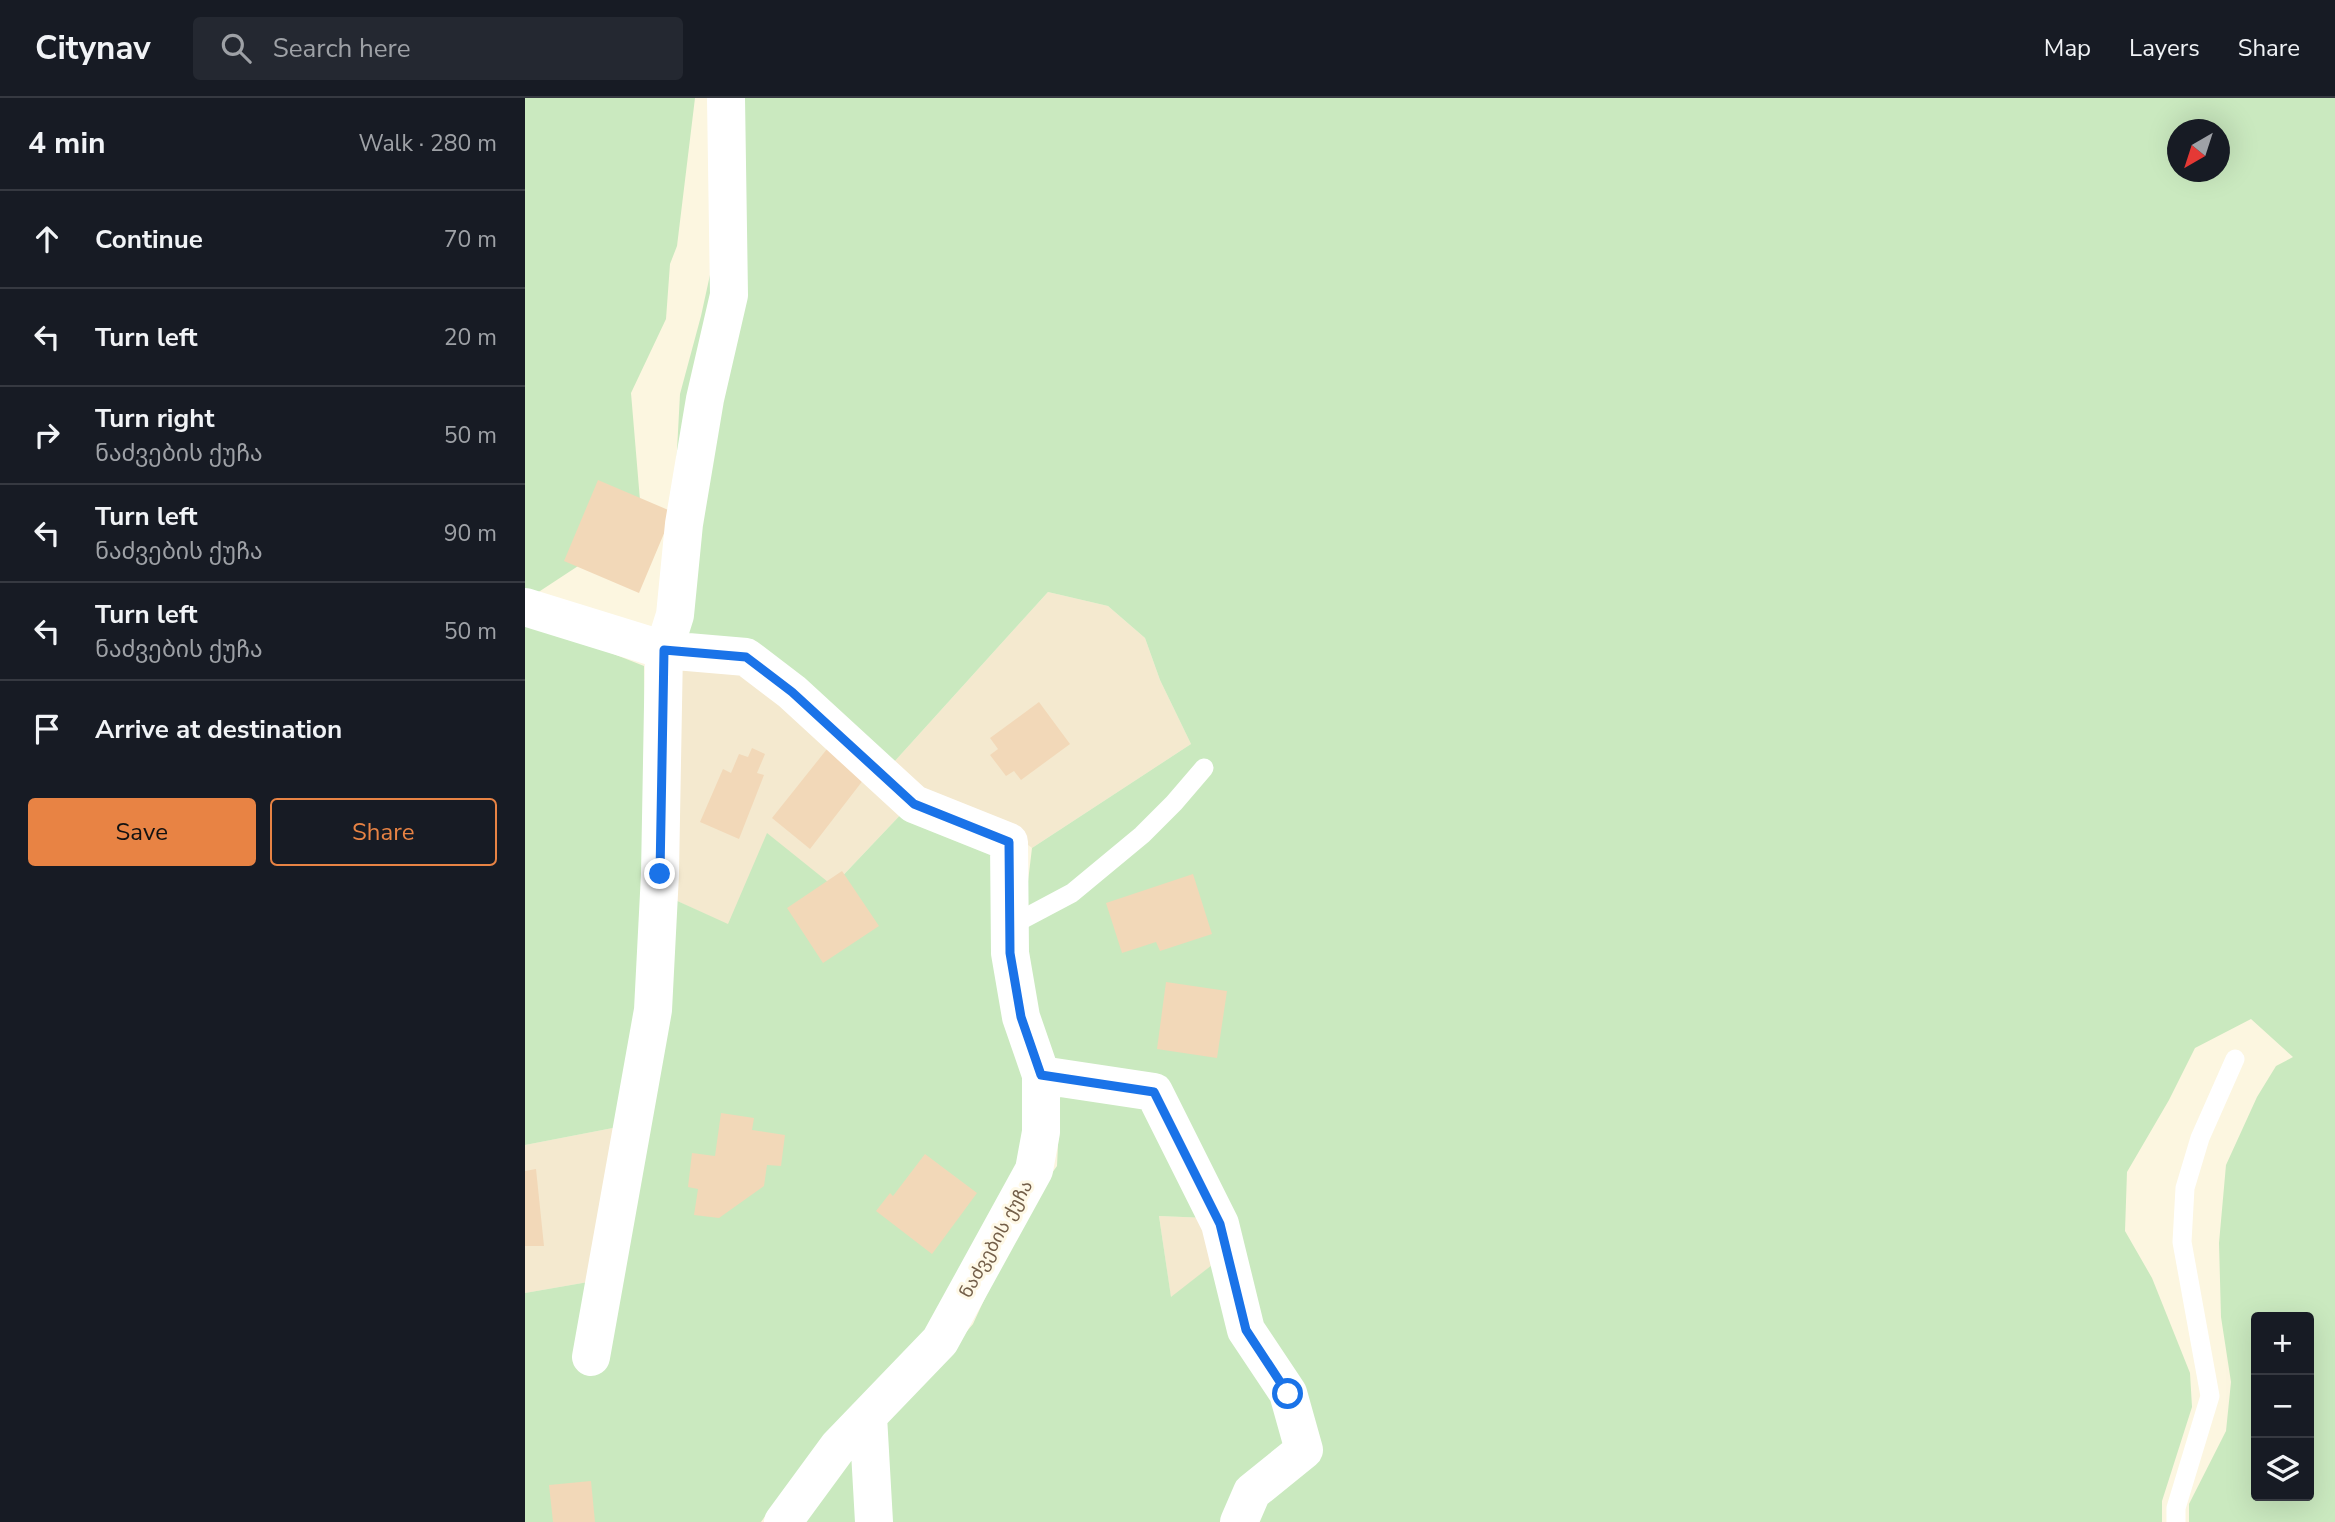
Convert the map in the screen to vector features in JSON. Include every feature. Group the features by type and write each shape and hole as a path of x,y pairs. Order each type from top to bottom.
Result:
{"street":[{"path":"591,1357 653,1010 660,874 664,650 675,615 684,524 705,399 729,295 726,98"},
{"name":"ნაძვების ქუჩა","path":"525,607 664,650 746,657 792,692 914,804 1009,842 1010,953 1021,1017 1041,1075 1041,1132 1034,1170 940,1341 838,1447 783,1522"},
{"path":"1041,1075 1154,1092 1220,1224 1246,1330 1288,1394 1304,1450 1252,1492 1239,1522"},
{"path":"868,1416 874,1522"}],"lane":[{"path":"1010,926 1072,893 1142,835 1204,768"},
{"path":"2176,1522 2176,1508 2210,1396 2182,1242 2185,1188 2200,1138 2235,1059"}],"shaded area":[{"path":"1048,592 1108,606 1145,638 1160,680 1191,744 1032,848 1007,829 945,806 894,762"},
{"path":"665,669 755,675 906,809 833,886 728,925 673,899"},
{"path":"618,1127 594,1281 525,1293 525,1145"},
{"path":"1159,1216 1207,1218 1217,1261 1171,1298"}],"green space":[{"path":"525,98 695,98 677,246 670,264 666,319 631,393 642,524 537,593 525,590"},
{"path":"730,98 2335,98 2335,1522 2189,1522 2189,1504 2226,1431 2231,1382 2221,1317 2219,1243 2226,1165 2257,1097 2276,1066 2293,1057 2251,1019 2195,1048 2169,1100 2127,1172 2125,1231 2152,1278 2190,1373 2192,1407 2162,1501 2162,1522 1248,1522 1312,1455 1256,1330 1152,1081 1052,1068 1021,940 1032,848 1191,744 1160,680 1145,638 1108,606 1048,592 894,762 748,639 683,648 671,564 680,394 701,316 722,220"},
{"path":"525,619 644,666 648,896 642,1016 618,1127 525,1145"},
{"path":"906,809 996,851 1025,1077 1028,1143 940,1317 785,1488 761,1522 525,1522 525,1293 594,1281 673,899 728,924 767,833 833,886"},
{"path":"1057,1093 1145,1101 1207,1218 1159,1216 1171,1297 1217,1261 1292,1443 1224,1522 886,1522 879,1420 952,1349 973,1324 1025,1211 1057,1166"},
{"path":"862,1441 864,1522 800,1522"}],"building":[{"path":"598,480 673,512 639,593 564,561"},
{"path":"1039,702 1070,744 1021,780 1014,771 1006,776 990,755 998,749 990,738"},
{"path":"752,748 765,754 757,773 764,775 739,839 700,822 723,769 731,773 739,754 748,757"},
{"path":"827,749 864,779 810,849 772,818"},
{"path":"842,871 879,926 823,963 787,908"},
{"path":"1193,874 1212,934 1160,951 1156,942 1122,953 1106,903"},
{"path":"1166,982 1227,991 1217,1058 1157,1049"},
{"path":"721,1113 754,1118 752,1130 785,1135 781,1166 767,1165 764,1186 719,1218 694,1215 698,1189 688,1187 692,1153 715,1156"},
{"path":"925,1154 977,1193 932,1254 876,1211 890,1193 893,1196"},
{"path":"536,1169 544,1246 525,1246 525,1171"},
{"path":"591,1481 595,1522 553,1522 549,1485"}],"route":[{"path":"660,874 664,650 746,657 792,692 914,804 1009,842 1010,953 1021,1017 1041,1075 1154,1092 1220,1224 1246,1330 1288,1394"}]}
